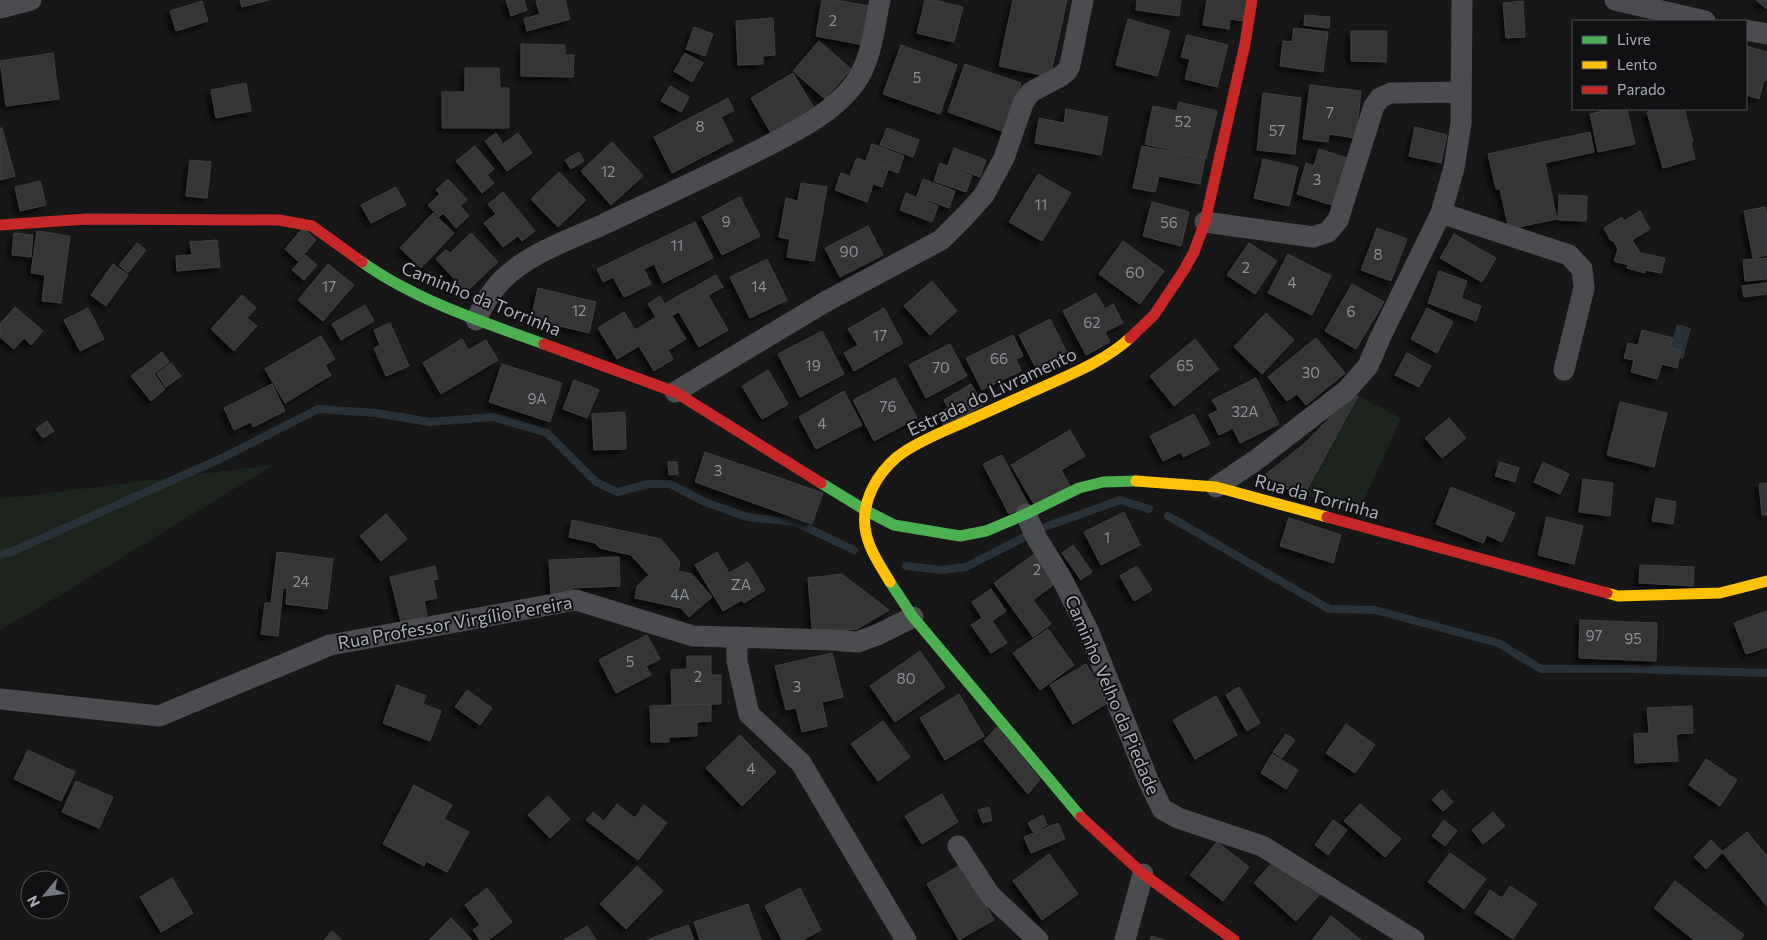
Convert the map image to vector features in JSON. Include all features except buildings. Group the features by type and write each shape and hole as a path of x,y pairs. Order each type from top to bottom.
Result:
{"street":[{"path":"0,8 31,0"},
{"path":"476,320 486,300 503,279 538,255 714,173 788,135 834,106 854,84 863,70 870,48 880,0"},
{"path":"675,392 825,302 941,240 966,216 984,195 1004,158 1024,101 1030,92 1067,71 1070,65 1083,0"},
{"name":"Estrada do Livramento","path":"1234,940 1143,874 1078,814 913,617 892,588 871,548 865,528 865,510 870,491 884,470 899,456 939,432 1074,373 1116,350 1154,315 1194,252 1205,222 1245,44 1252,0"},
{"path":"1216,487 1256,460 1347,390 1368,366 1442,213 1454,168 1460,123 1462,0"},
{"path":"1615,0 1689,13"},
{"path":"1747,30 1767,34"},
{"path":"1205,222 1313,237 1328,232 1338,220 1374,106 1380,98 1391,93 1460,92"},
{"path":"1442,213 1569,255 1582,269 1584,288 1564,370"},
{"name":"Caminho da Torrinha","path":"0,225 87,219 279,220 312,226 386,279 476,320 675,392 865,510"},
{"name":"Rua da Torrinha","path":"865,510 894,525 960,536 986,531 1079,488 1103,482 1127,480 1216,487 1618,596 1720,593 1767,581"},
{"name":"Caminho Velho da Piedade","path":"1026,514 1036,537 1062,579 1088,630 1148,780 1162,809 1178,818 1262,846 1414,940"},
{"name":"Rua Professor Virgílio Pereira","path":"0,698 159,716 330,645 576,600 693,636 857,642 877,635 913,617"},
{"path":"737,637 738,661 748,714 801,763 906,940"},
{"path":"958,846 990,895 1038,940"},
{"path":"1125,940 1143,874"}],"shaded area":[{"path":"1677,324 1691,328 1683,359 1680,358 1681,351 1670,348"},
{"path":"1358,396 1401,418 1359,512 1304,495"},
{"path":"273,465 69,590 0,630 0,499"}],"waterway":[{"path":"0,555 11,552 220,459 318,409 376,413 430,422 493,417 547,433 596,482 617,492 649,484 670,484 705,502 747,517 795,522 854,550"},
{"path":"906,566 942,570 966,567 1042,528 1120,500 1149,509"},
{"path":"1168,516 1329,609 1375,610 1498,643 1541,669 1632,669 1767,673"}],"traffic: fast":[{"path":"362,262 404,288 427,299 544,344"},
{"path":"821,483 894,525 960,536 986,531 1079,488 1103,482 1136,481"},
{"path":"890,582 913,617 1081,817"}],"traffic: slow":[{"path":"890,582 874,556 868,542 865,527 866,507 869,497 872,488 883,471 897,457 926,439 1067,376 1111,353 1130,338"},
{"path":"1136,481 1216,487 1327,517"},
{"path":"1607,593 1618,596 1720,593 1767,581"}],"traffic: jam":[{"path":"1130,338 1154,315 1184,270 1194,252 1205,222 1245,44 1252,0"},
{"path":"0,225 87,219 279,220 312,226 362,262"},
{"path":"544,344 675,392 821,483"},
{"path":"1327,517 1607,593"},
{"path":"1081,817 1143,874 1234,940"}]}
